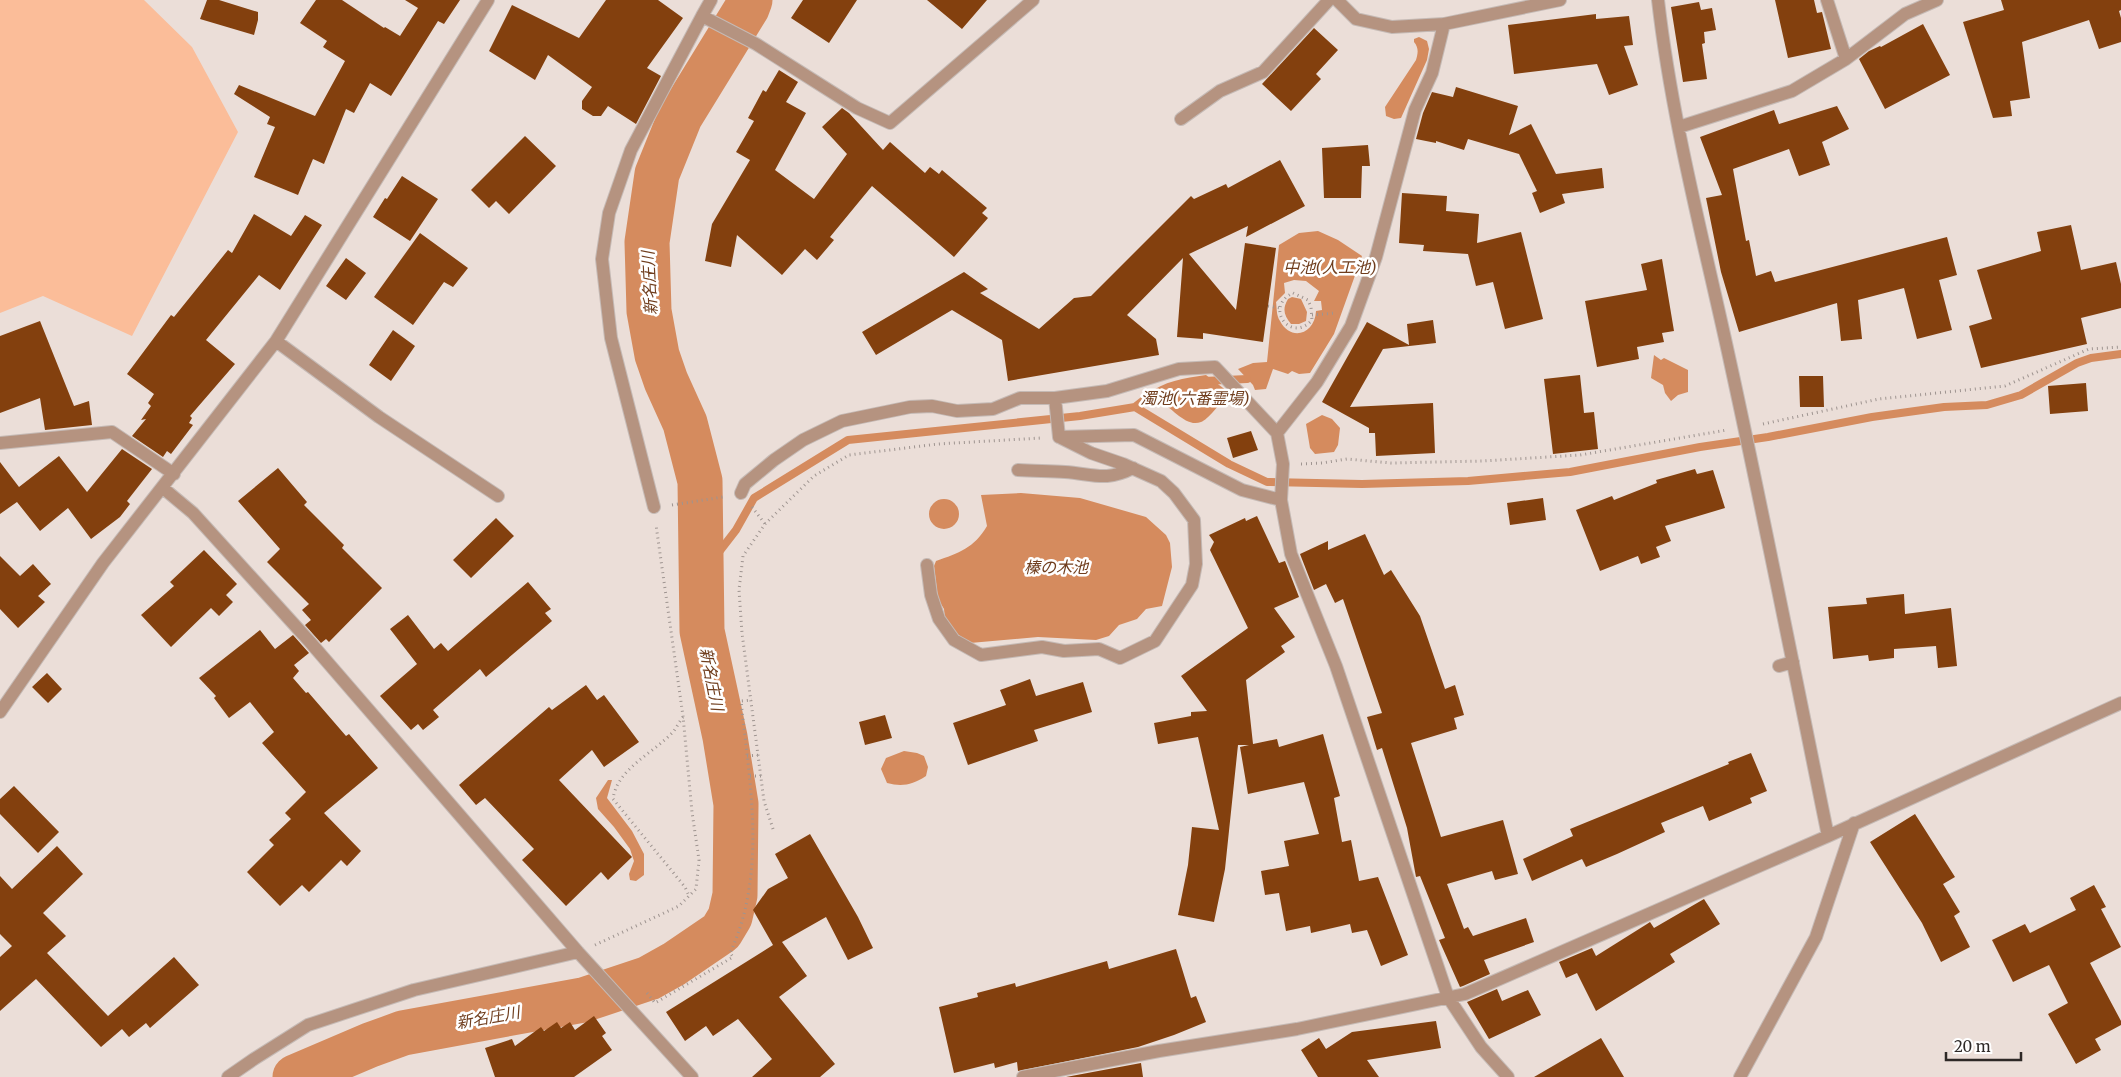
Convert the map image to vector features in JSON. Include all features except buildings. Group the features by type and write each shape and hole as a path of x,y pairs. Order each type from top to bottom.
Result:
{"street":[{"path":"0,712 39,653 103,564 276,341 488,0"},
{"path":"660,506 611,338 602,259 609,213 631,150 711,0"},
{"path":"702,16 756,44 857,108 890,123 1033,0"},
{"path":"1181,119 1220,91 1263,72 1329,0"},
{"path":"1337,0 1356,19 1392,27 1444,24 1560,0"},
{"path":"1658,0 1662,34 1679,127 1744,427 1828,836"},
{"path":"1827,0 1846,58"},
{"path":"1679,127 1792,91 1846,58 1905,14 1937,0"},
{"path":"1277,433 1317,382 1351,326 1376,257 1415,110 1432,73 1444,24"},
{"path":"276,341 379,417 498,496"},
{"path":"741,493 744,484 774,460 803,440 842,421 910,407 932,406 957,411 993,409 1020,398 1055,399 1107,392 1179,369 1215,367 1277,433 1283,469 1281,499 1291,554 1336,666 1448,998 1481,1047 1508,1077"},
{"path":"1055,399 1059,437"},
{"path":"0,443 112,432 174,474"},
{"path":"1059,437 1134,435 1242,490 1281,499"},
{"path":"927,565 931,595 939,619 954,640 981,655 1042,647 1064,651 1098,649 1120,658 1155,641 1192,585 1196,564 1194,520 1174,492 1161,480 1091,453 1059,437"},
{"path":"1018,470 1067,472 1101,477 1119,475 1133,468"},
{"path":"163,488 193,513 310,642 581,955 692,1077"},
{"path":"1779,666 1792,662"},
{"path":"1024,1077 1160,1051 1297,1029 1465,994 1828,836 2121,703"},
{"path":"1740,1077 1816,937 1854,823"},
{"path":"228,1077 254,1058 308,1025 414,990 581,955"}],"path":[{"path":"1293,293 1308,300 1313,315 1312,320 1306,326 1295,328 1283,319 1280,308 1281,302 1286,296 1293,293"},
{"path":"1268,306 1280,308"},
{"path":"1313,315 1338,312"},
{"path":"1283,469 1347,459 1390,463 1483,461 1580,455 1837,410 1879,399 2006,386 2089,349 2121,347"},
{"path":"773,829 764,801 760,755 742,633 739,590 743,556 765,524 814,476 849,455 938,444 1059,437"},
{"path":"581,955 679,906 696,889 699,860 660,506 724,497"},
{"path":"761,519 765,524"},
{"path":"648,993 655,1003 733,957 730,953 741,928 748,902 754,830 741,701 752,700"},
{"path":"683,716 673,732 620,779 614,790 613,799 685,887 689,896"},
{"path":"747,756 760,755"},
{"path":"749,776 761,776"}],"shaded area":[{"path":"0,0 144,0 192,47 238,132 132,336 43,296 0,313"}],"water":[{"path":"1419,37 1427,41 1429,49 1427,60 1401,118 1394,119 1386,116 1385,107 1416,60 1418,51 1414,39"},
{"name":"中池(人工池)","path":"1318,231 1338,240 1362,256 1334,334 1310,373 1299,374 1292,371 1288,374 1273,369 1266,389 1255,390 1253,385 1238,369 1253,363 1267,362 1279,245 1299,233","holes":["1294,280 1306,281 1319,291 1314,301 1321,301 1322,310 1316,311 1315,319 1307,330 1296,333 1290,332 1280,321 1276,302 1285,293 1284,283"]},
{"name":"中池(人工池)","path":"1292,297 1301,299 1307,312 1306,321 1299,324 1291,324 1285,312 1286,303"},
{"path":"1654,355 1661,360 1664,358 1688,370 1688,392 1678,395 1671,401 1665,393 1663,385 1651,378"},
{"name":"濁池(六番霊場)","path":"1206,375 1227,391 1226,397 1201,422 1195,423 1185,420 1165,405 1146,395 1167,383"},
{"path":"1322,415 1332,419 1340,428 1338,445 1334,452 1315,454 1310,448 1306,424"},
{"name":"榛の木池","path":"1021,493 1080,498 1146,517 1166,535 1170,543 1172,567 1162,606 1146,609 1137,619 1119,625 1109,636 1096,640 1038,637 970,643 954,632 945,619 944,609 938,599 934,566 936,561 971,545 987,526 981,495"},
{"path":"944,499 955,503 959,514 955,525 944,529 933,525 929,514 933,503"},
{"path":"904,751 924,756 928,767 926,776 907,784 887,783 881,769 886,758"},
{"path":"608,780 612,780 607,798 632,831 644,854 644,875 636,881 630,880 629,874 634,861 630,849 598,809 596,798"}],"waterway":[{"name":"新名庄川","path":"295,1077 403,1033 583,1000 649,978 674,964 721,932 730,917 735,895 736,804 725,737 702,631 700,481 685,423 666,381 657,355 649,311 647,242 657,174 680,117 747,8 750,0"},
{"path":"700,595 712,561 736,530 754,498 848,440 1080,416 1135,407 1229,464 1267,482 1362,484 1468,481 1570,472 1872,417 1944,407 1987,405 2021,395 2077,363 2091,358 2121,354"},
{"path":"1204,381 1247,379"},
{"path":"1135,407 1144,400 1157,395"}]}
